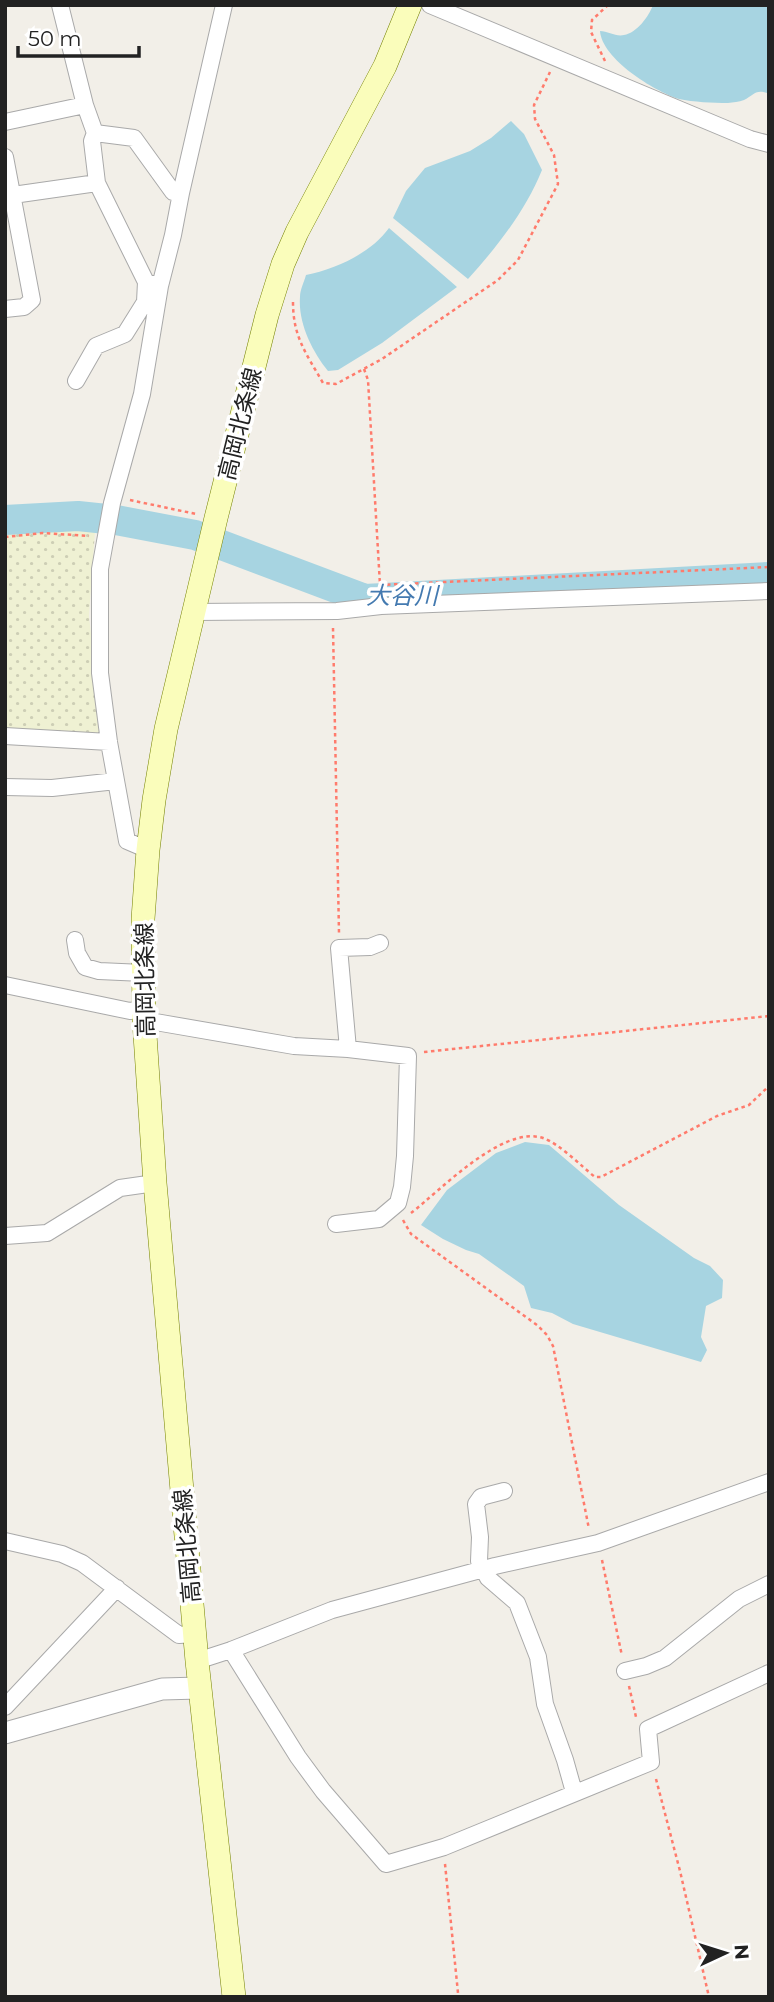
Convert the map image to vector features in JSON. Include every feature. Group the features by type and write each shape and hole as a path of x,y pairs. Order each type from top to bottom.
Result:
{"main road":[{"name":"高岡北条線","path":"234,1997 197,1661 155,1183 143,973 143,919 148,850 166,729 267,315 283,264 385,65 410,5"}],"street":[{"path":"60,5 85,105 95,132 92,141 97,183 153,284 142,394 114,496 100,569 100,673 109,742 127,841 148,850"},
{"path":"76,381 96,346 125,334 145,302 173,235 224,5"},
{"path":"430,5 750,139 769,144"},
{"path":"5,122 85,105"},
{"path":"95,132 134,138 173,192 181,193"},
{"path":"5,157 32,300 24,307 5,309"},
{"path":"13,195 97,183"},
{"path":"194,612 333,611 382,606 769,591"},
{"path":"5,736 109,742"},
{"path":"5,787 52,788 116,781"},
{"path":"75,940 77,953 85,967 99,971 143,973"},
{"path":"348,1049 340,948 370,947 380,943"},
{"path":"5,985 294,1046 408,1056 402,1187 404,1208 379,1219 336,1224"},
{"path":"5,1236 47,1233 120,1188 155,1183"},
{"path":"197,1661 332,1610 483,1569 595,1544 769,1482"},
{"path":"504,1491 481,1497 476,1504 480,1561 488,1578 517,1603 538,1657 545,1704 574,1792"},
{"path":"5,1541 62,1554 82,1563 179,1635 195,1634"},
{"path":"625,1671 646,1667 664,1658 739,1599 769,1584"},
{"path":"5,1707 117,1588"},
{"path":"231,1650 298,1757 323,1791 386,1864 443,1847 651,1762 648,1729 769,1673"},
{"path":"5,1733 162,1689 200,1688"}],"path":[{"path":"608,5 592,20 591,32 610,71 608,80"},
{"path":"293,300 293,323 300,341 323,383 336,384 382,359 498,280 518,260 558,184 554,155 541,135 535,119 534,105 556,58"},
{"path":"364,369 368,380 380,586 769,567"},
{"path":"114,496 215,522"},
{"path":"5,537 43,533 90,536 105,540"},
{"path":"333,611 340,948"},
{"path":"408,1056 769,1016"},
{"path":"638,1723 595,1544 553,1346 537,1325 411,1234 404,1224 404,1208 462,1168 509,1141 541,1137 595,1177 600,1177 717,1115 749,1105 769,1086"},
{"path":"651,1762 709,1997"},
{"path":"443,1847 457,1993"}],"green space":[{"path":"35,528 95,531 89,616 102,733 92,735 5,731 5,531"}],"water":[{"path":"653,5 769,5 769,91 757,92 744,100 728,103 690,101 656,89 631,72 610,52 600,31 618,35 629,34 642,23"},
{"path":"511,121 524,134 542,170 510,228 468,279 393,218 406,191 425,168 470,151"},
{"path":"389,228 457,287 382,343 338,370 328,371 312,346 301,317 300,294 306,275 352,259 373,245"},
{"path":"525,1142 549,1145 619,1205 694,1258 710,1266 723,1280 722,1298 706,1306 701,1337 707,1350 701,1362 573,1324 552,1313 531,1308 524,1286 479,1254 443,1239 421,1225 447,1190 496,1153"}],"waterway":[{"name":"大谷川","path":"5,520 78,516 116,520 195,535 365,599 769,577"}]}
